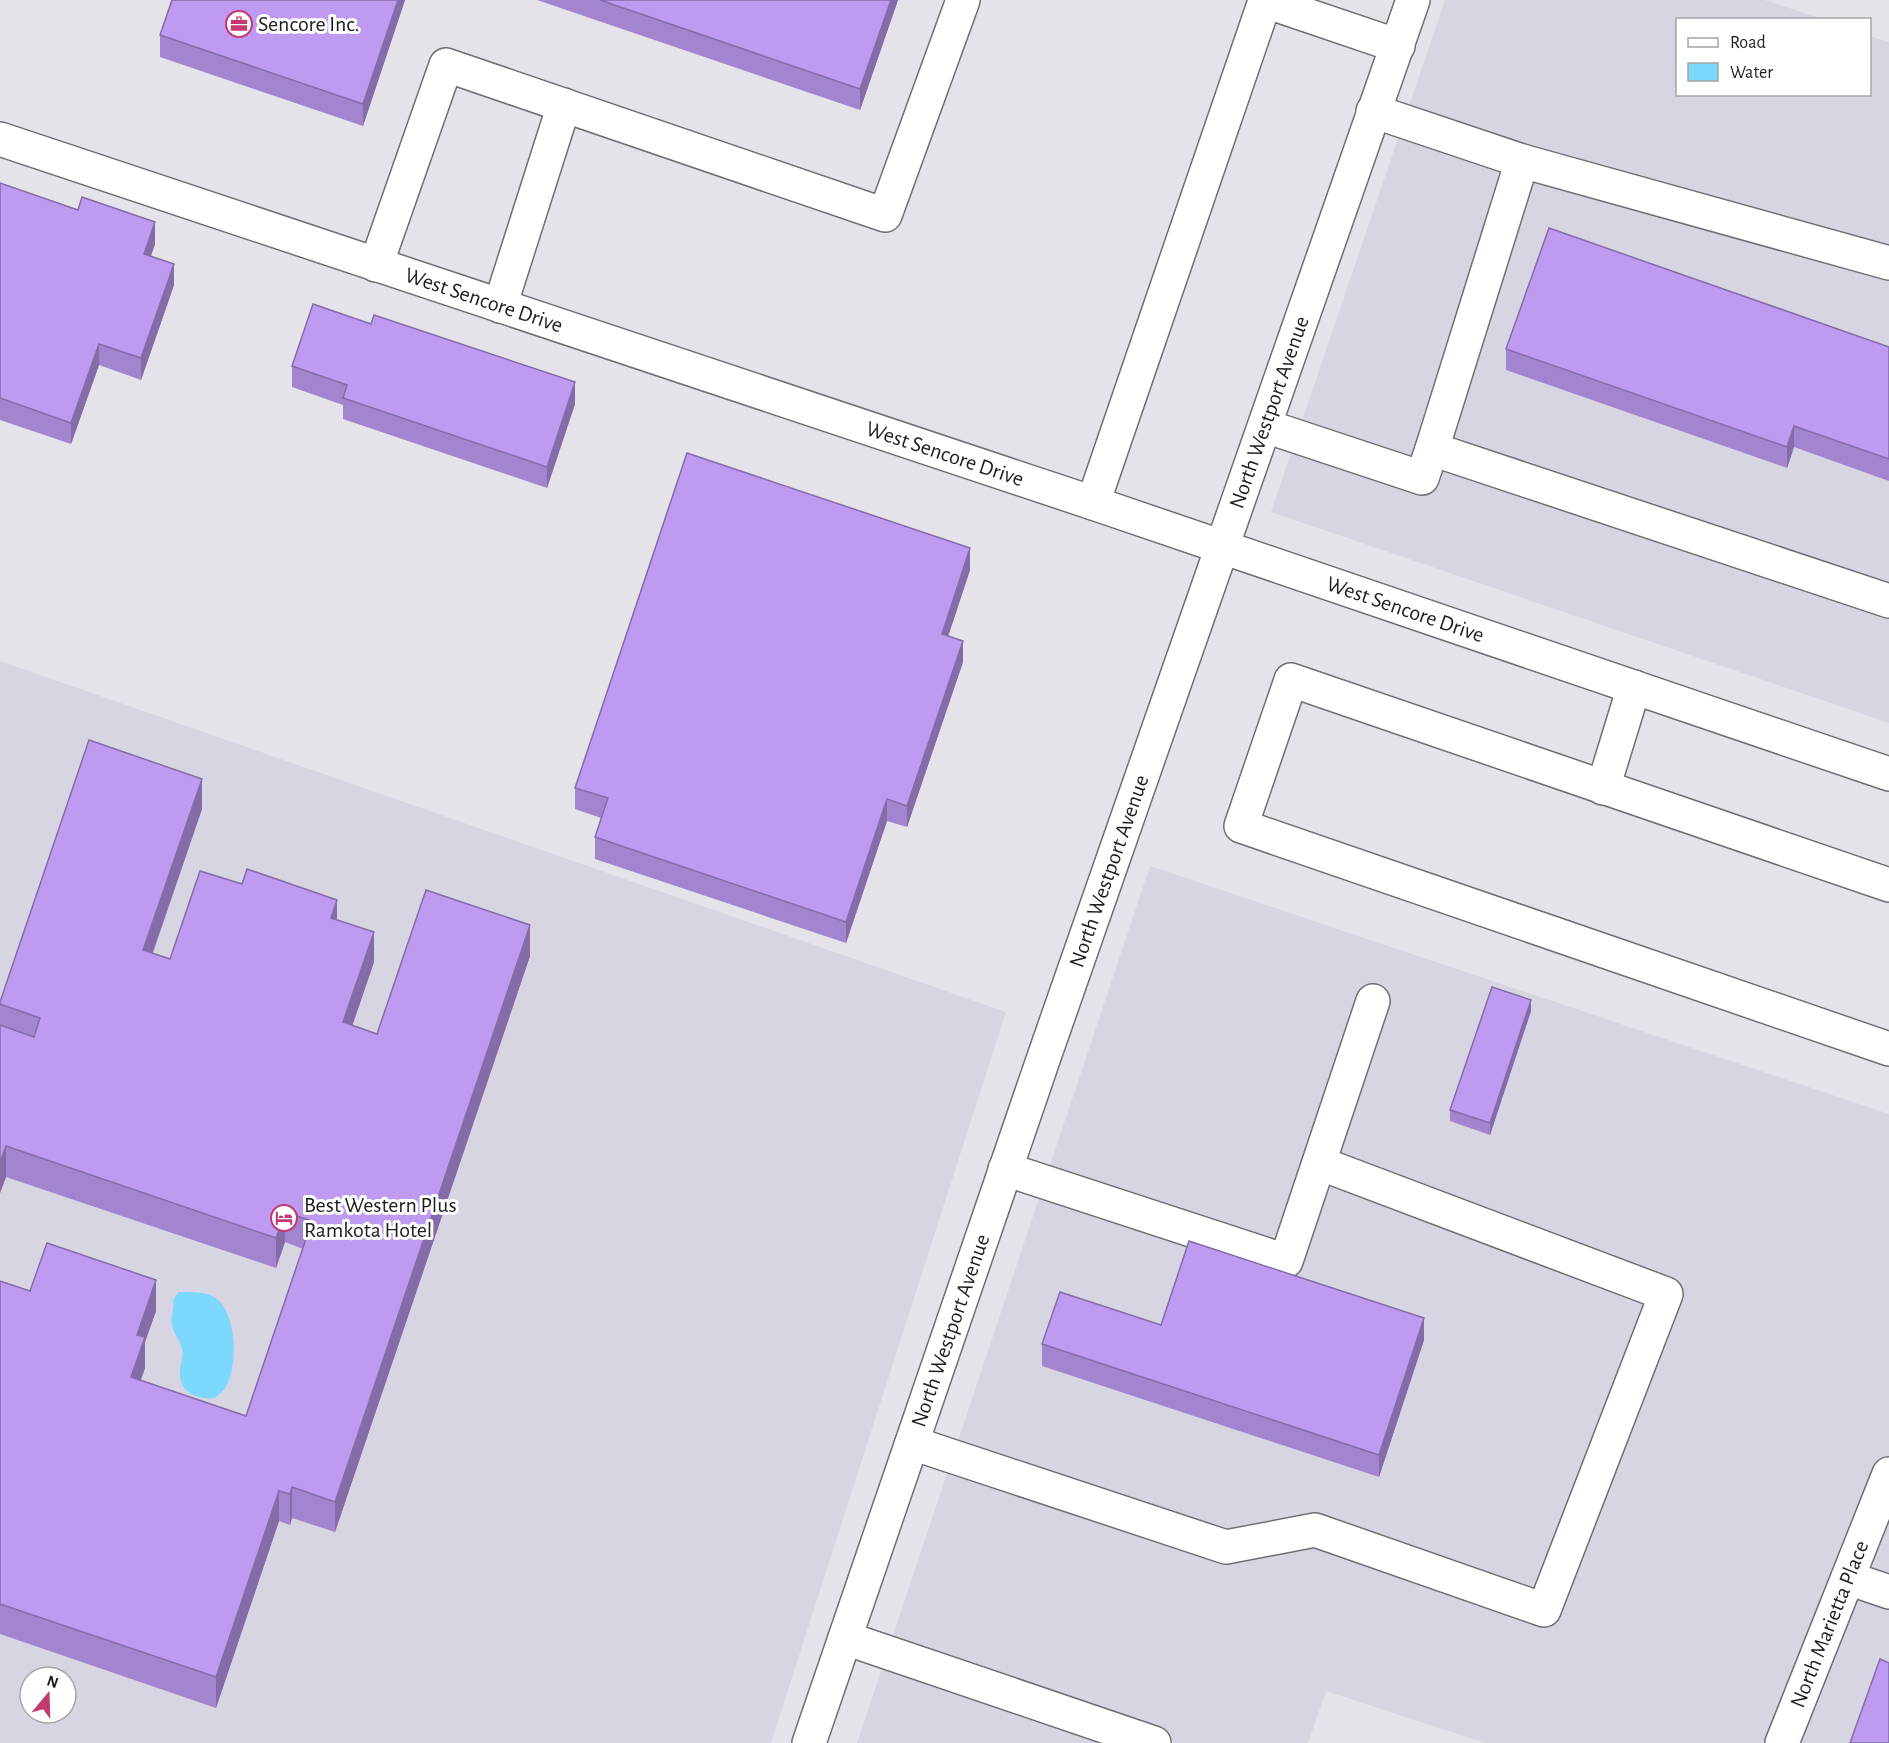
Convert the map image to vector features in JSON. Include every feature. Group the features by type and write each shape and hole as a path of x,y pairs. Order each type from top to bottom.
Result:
{"street":[{"path":"376,265 446,65 885,215 963,0"},
{"path":"1094,503 1265,0 1398,46"},
{"name":"North Westport Avenue","path":"809,1743 1005,1169 1413,0"},
{"path":"500,306 564,105"},
{"path":"1373,111 1522,161 1889,263"},
{"name":"West Sencore Drive","path":"0,139 1094,503 1889,774"},
{"path":"1265,426 1422,478 1522,161"},
{"path":"1432,449 1889,601"},
{"path":"1889,885 1291,680 1241,826 1889,1049"},
{"path":"1604,788 1634,687"},
{"path":"1005,1169 1286,1261 1373,1001"},
{"path":"912,1443 1226,1547 1315,1530 1544,1610 1665,1294 1319,1163"},
{"name":"North Marietta Place","path":"1782,1743 1889,1474"},
{"path":"1848,1578 1889,1592"},
{"path":"845,1638 1154,1743"}],"shaded area":[{"path":"1445,0 1765,0 1819,18 1676,18 1676,96 1871,96 1871,36 1889,42 1889,723 1271,512"},
{"path":"0,661 1006,1012 771,1743 0,1743"},
{"path":"1150,866 1889,1114 1889,1743 1485,1743 1326,1691 1308,1743 857,1743"}],"water":[{"path":"178,1292 210,1295 222,1304 227,1314 231,1326 234,1354 229,1379 225,1388 215,1398 202,1398 191,1394 183,1385 180,1369 182,1352 172,1321 173,1301"}],"building":[{"path":"172,0 398,0 363,104 160,35"},
{"path":"600,0 891,0 860,89"},
{"path":"0,183 78,210 82,197 155,222 144,254 174,264 141,358 99,344 71,423 0,398"},
{"path":"1549,228 1889,347 1889,459 1794,426 1787,447 1506,349"},
{"path":"313,304 371,324 374,315 575,382 547,467 343,398 347,385 292,366"},
{"path":"687,453 970,548 942,634 963,641 907,806 887,799 846,922 595,837 608,798 575,788"},
{"name":"Best Western Plus Ramkota Hotel","path":"89,740 202,779 143,950 170,959 200,871 242,884 247,869 337,900 331,918 374,932 343,1022 377,1034 426,890 530,925 335,1502 292,1487 290,1494 279,1491 216,1677 0,1604 0,1281 30,1291 47,1243 156,1280 137,1335 145,1337 131,1377 246,1416 312,1221 285,1212 276,1238 6,1146 0,1163 0,1025 34,1037 40,1018 0,1004 0,1002"},
{"path":"1492,987 1531,1000 1490,1123 1450,1110"},
{"path":"1189,1241 1424,1318 1379,1455 1042,1344 1060,1292 1161,1325"},
{"path":"1880,1659 1889,1663 1889,1743 1850,1743"}],"place":[{"name":"Sencore Inc.","path":"239,24"},
{"name":"Best Western Plus Ramkota Hotel","path":"284,1218"}]}
